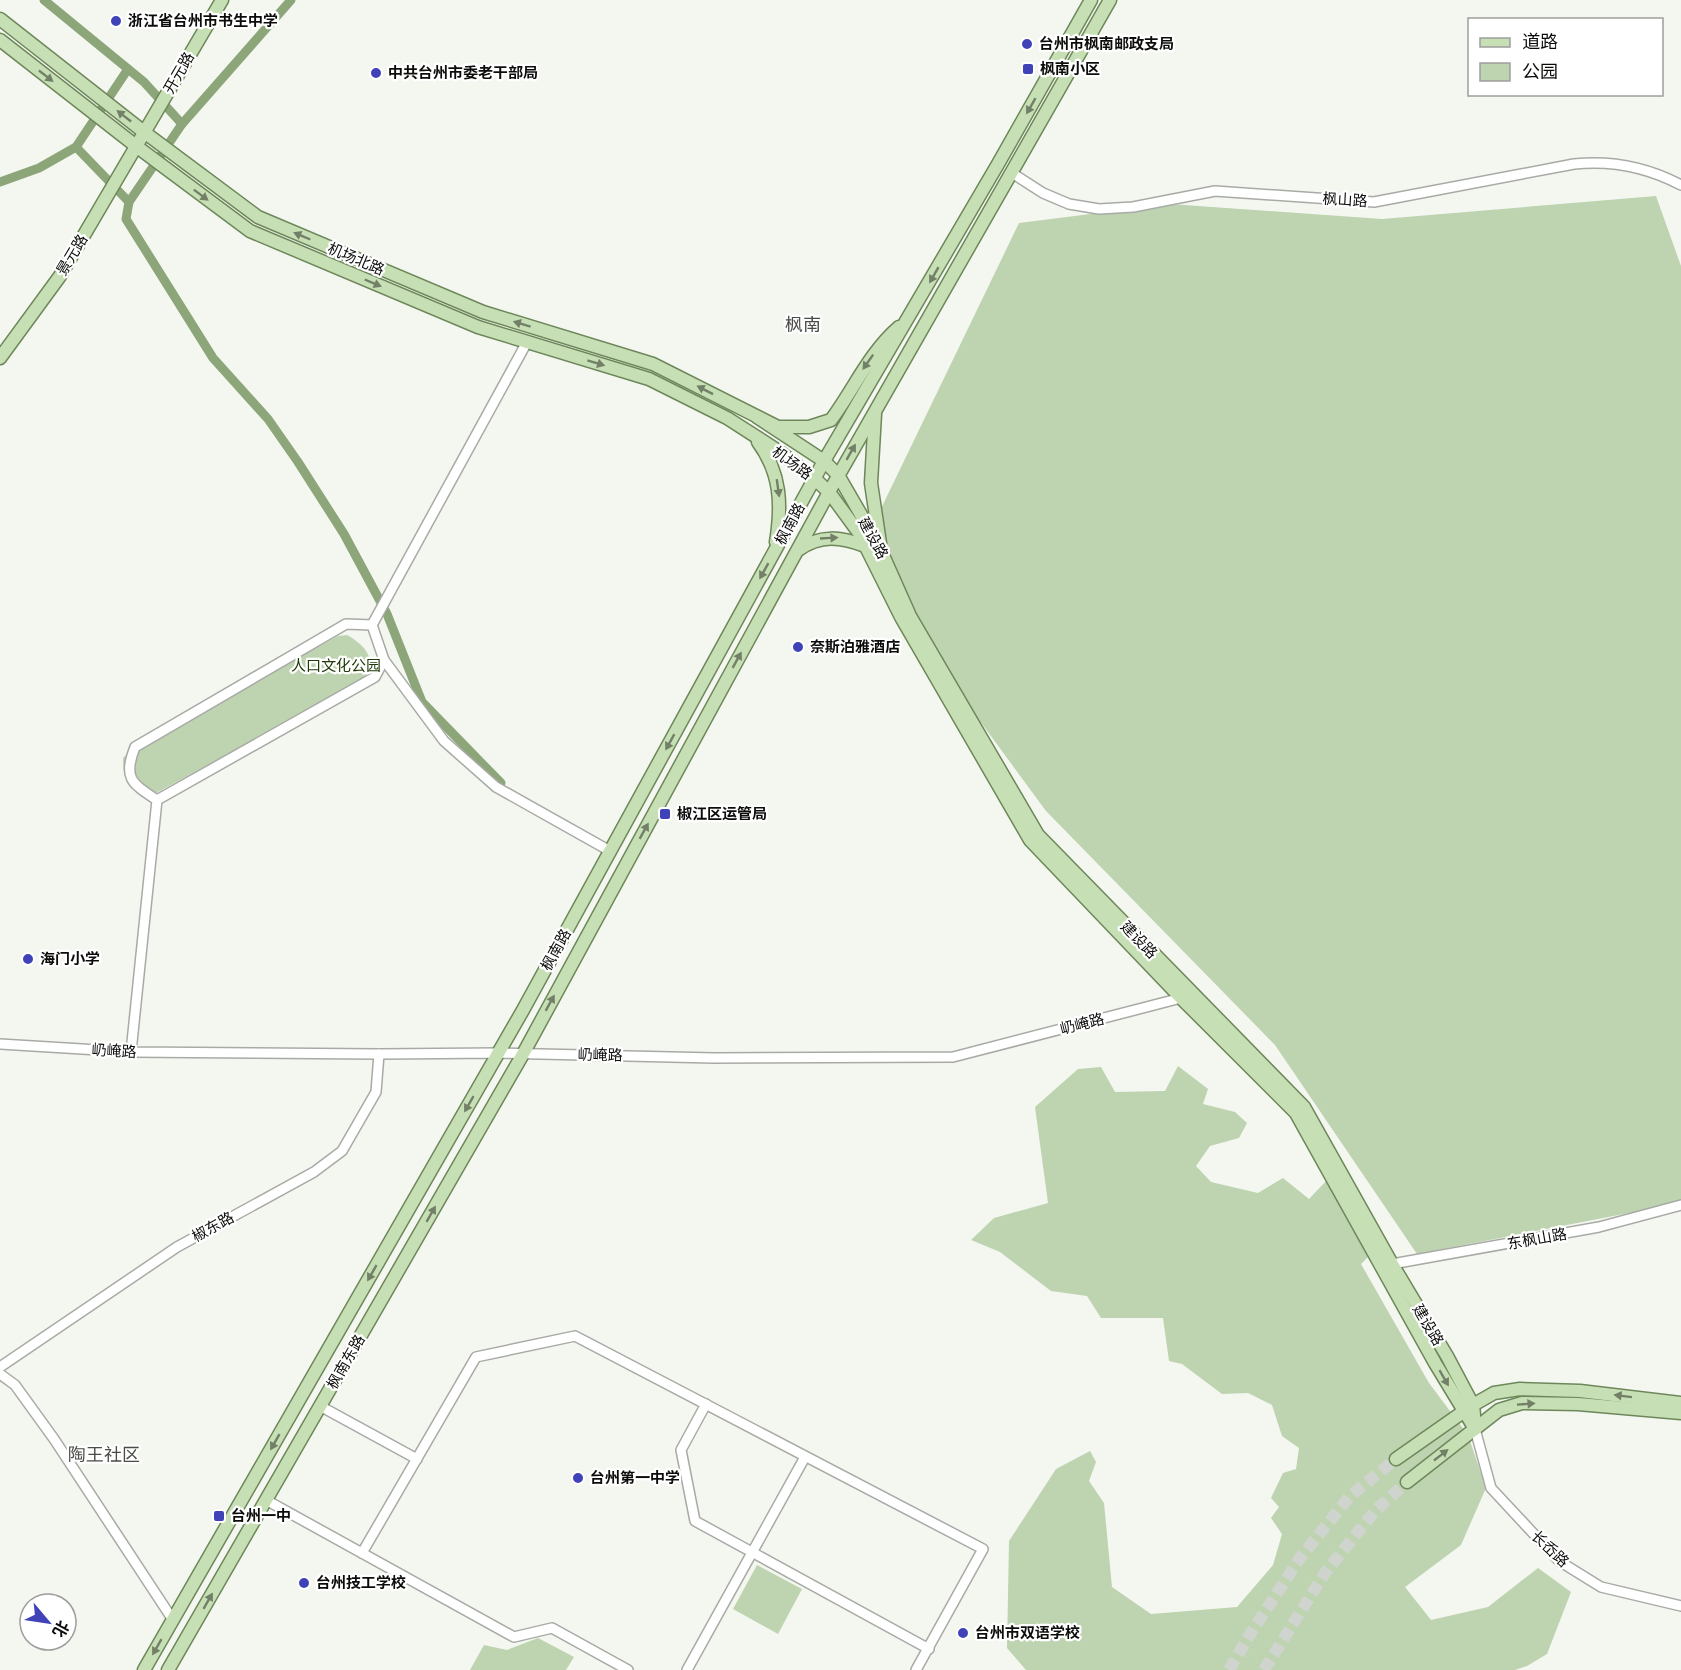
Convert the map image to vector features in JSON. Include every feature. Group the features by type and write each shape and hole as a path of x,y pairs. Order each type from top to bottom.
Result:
{"main road":[{"name":"开元路","path":"136,146 222,0"},
{"name":"枫南路","path":"144,1670 498,1053 815,478 1091,0"},
{"name":"枫南路","path":"523,1054 828,492 1110,0"},
{"name":"机场北路","path":"0,19 144,132 258,217 483,312 653,364 757,417"},
{"name":"机场北路","path":"0,40 250,231 478,327 649,380 726,418 754,436"},
{"name":"景元路","path":"0,358 60,276 136,146"},
{"path":"757,417 778,427 789,428 809,427 831,420 870,358 887,337 908,319"},
{"path":"876,409 871,483 881,553"},
{"name":"机场路","path":"757,417 825,461"},
{"path":"754,436 771,464 780,491 775,552"},
{"name":"机场路","path":"754,436 815,478 828,492"},
{"name":"建设路","path":"825,461 838,475 881,553 910,616 1038,835 1296,1113 1468,1408"},
{"name":"建设路","path":"828,492 859,533 901,617 1030,840 1187,996 1304,1107 1392,1264 1447,1356 1475,1429"},
{"path":"795,553 818,539 828,537 866,546"},
{"name":"枫南东路","path":"168,1670 523,1054"},
{"path":"1396,1459 1468,1408 1494,1393 1520,1389 1580,1391 1681,1403"},
{"path":"1407,1482 1499,1410 1522,1403 1578,1404 1681,1413"}],"street":[{"name":"枫山路","path":"1012,172 1043,193 1068,204 1099,209 1133,207 1215,191 1374,202 1595,162 1648,170 1681,185"},
{"path":"527,342 372,625 384,660 444,741 496,787 610,851"},
{"path":"157,800 139,788 130,777 129,764 135,747 346,624 372,625"},
{"path":"157,800 375,677 384,660"},
{"path":"132,1052 157,800"},
{"name":"屷崦路","path":"0,1044 132,1052 498,1053 714,1058 953,1057 1187,996"},
{"name":"椒东路","path":"0,1367 177,1246 315,1172 342,1151 376,1092 380,1054"},
{"name":"东枫山路","path":"1392,1264 1599,1227 1681,1205"},
{"path":"363,1553 476,1357 575,1336 983,1549 916,1670"},
{"path":"0,1374 15,1385 54,1439 172,1620"},
{"path":"706,1404 681,1450 695,1521 929,1649"},
{"path":"320,1406 417,1459"},
{"name":"长岙路","path":"1475,1429 1491,1488 1559,1561 1601,1587 1681,1606"},
{"path":"687,1670 805,1456"},
{"path":"266,1500 514,1637 552,1628 628,1670"}],"green space":[{"path":"1656,196 1681,266 1681,1203 1417,1254 1275,1045 1046,811 927,649 875,521 1019,223 1170,204 1382,219"},
{"name":"人口文化公园","path":"347,635 361,645 369,657 368,670 356,684 156,793 139,793 129,786 124,774 123,758 131,750 338,636"},
{"path":"1178,1066 1208,1089 1203,1104 1235,1112 1247,1123 1239,1138 1210,1146 1196,1166 1211,1182 1258,1193 1283,1178 1309,1199 1327,1180 1370,1255 1361,1264 1429,1383 1468,1435 1486,1488 1461,1545 1405,1587 1431,1620 1488,1607 1538,1568 1571,1592 1547,1654 1515,1670 1026,1670 1007,1648 1009,1541 1056,1469 1090,1451 1096,1462 1089,1481 1104,1503 1112,1587 1151,1614 1237,1607 1273,1565 1282,1534 1271,1518 1279,1507 1271,1498 1283,1473 1296,1469 1299,1448 1282,1436 1272,1405 1248,1393 1222,1394 1182,1364 1169,1361 1163,1318 1101,1318 1087,1296 1051,1291 1000,1252 971,1240 994,1218 1048,1203 1035,1107 1078,1069 1101,1067 1115,1092 1165,1091"},
{"path":"757,1565 802,1589 778,1634 733,1609"},
{"path":"538,1638 574,1657 566,1670 470,1670 484,1645 507,1650"}],"waterway":[{"path":"44,0 144,82 182,124 129,202 126,219 213,358 268,419 344,534 387,614 422,702 501,783"},
{"path":"182,124 291,0"},
{"path":"0,182 39,168 76,147 128,69"},
{"path":"76,147 129,202"}],"tunnel":[{"path":"1229,1670 1300,1558 1350,1496 1396,1459"},
{"path":"1264,1670 1325,1573 1375,1511 1407,1482"}],"place":[{"name":"浙江省台州市书生中学","path":"116,21"},
{"name":"台州市枫南邮政支局","path":"1027,44"},
{"name":"枫南小区","path":"1028,69"},
{"name":"中共台州市委老干部局","path":"376,73"},
{"name":"奈斯泊雅酒店","path":"798,647"},
{"name":"椒江区运管局","path":"665,814"},
{"name":"海门小学","path":"28,959"},
{"name":"台州第一中学","path":"578,1478"},
{"name":"台州一中","path":"219,1516"},
{"name":"台州技工学校","path":"304,1583"},
{"name":"台州市双语学校","path":"963,1633"}],"district":[{"name":"枫南","path":"803,325"},
{"name":"陶王社区","path":"104,1455"}]}
